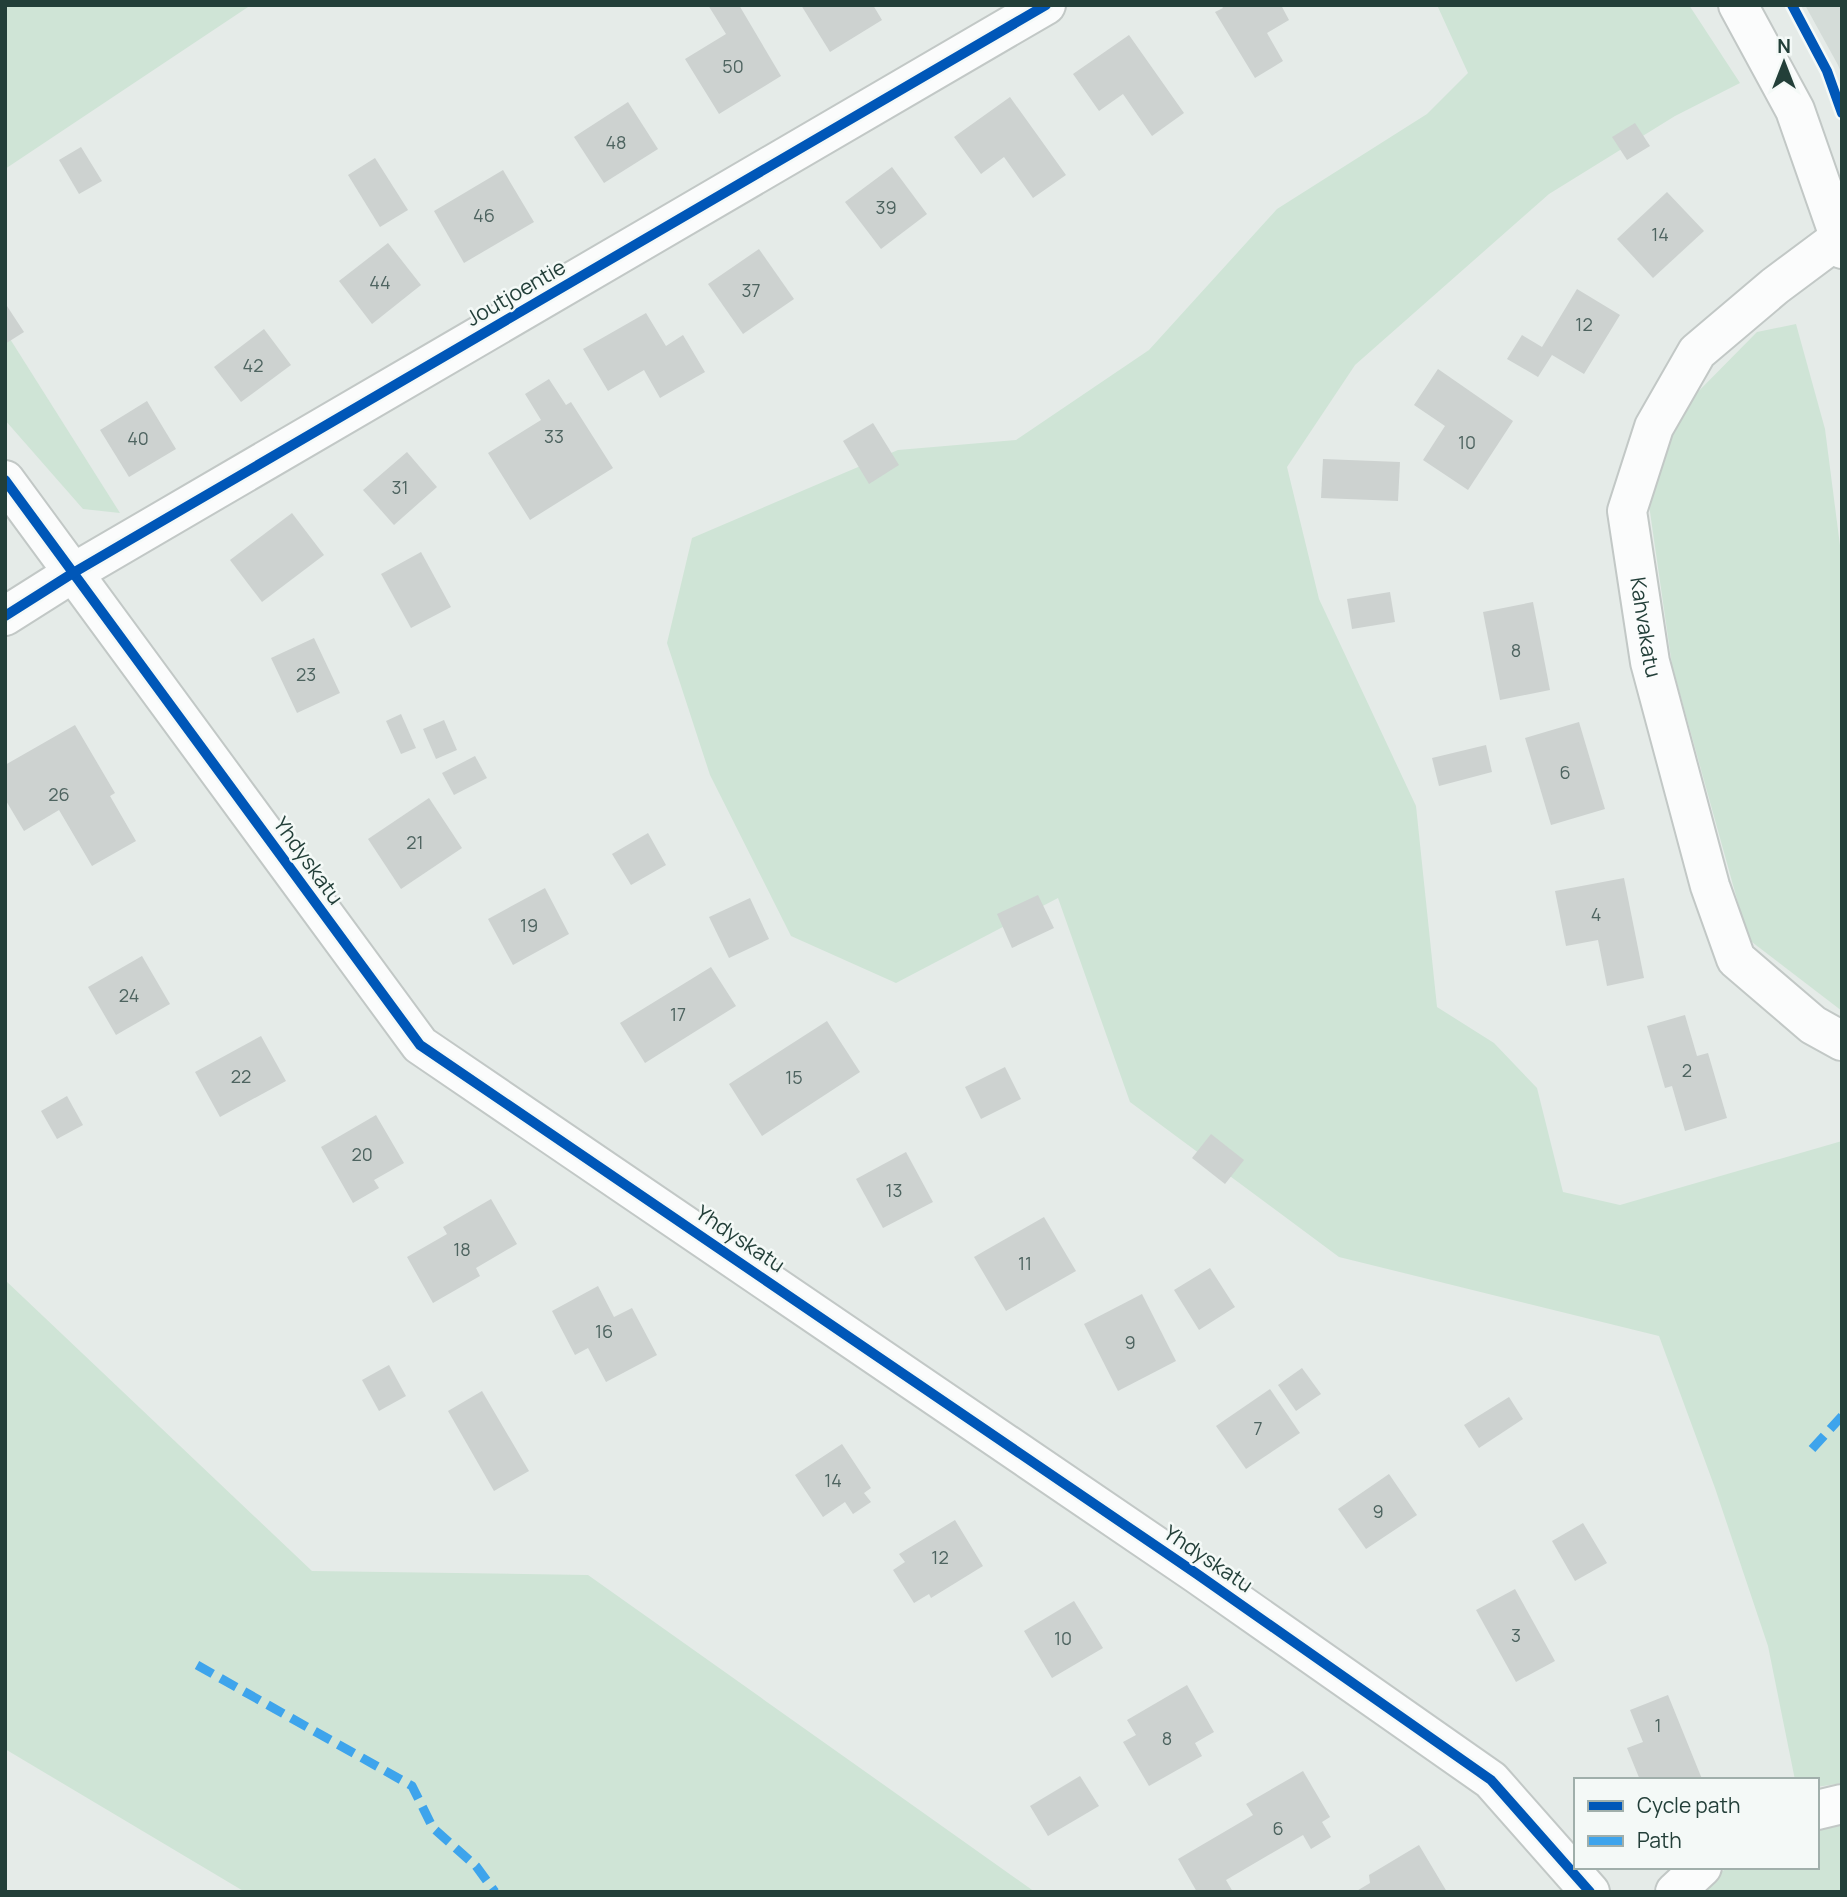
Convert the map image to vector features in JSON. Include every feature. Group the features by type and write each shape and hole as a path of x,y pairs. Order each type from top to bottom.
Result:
{"street":[{"name":"Joutjoentie","path":"5,616 73,573 1046,5"},
{"path":"1738,5 1795,110 1841,240"},
{"name":"Kahvakatu","path":"1841,240 1775,286 1697,352 1654,427 1627,511 1650,662 1710,886 1736,959 1813,1025 1842,1041"},
{"name":"Yhdyskatu","path":"5,480 420,1045 1198,1574 1491,1780 1590,1892"},
{"path":"1819,1810 1842,1804"},
{"path":"1675,1892 1700,1869"}],"shaded area":[{"path":"1805,5 1842,5 1842,75 1838,65"}],"green space":[{"path":"5,5 251,5 5,169"},
{"path":"1437,5 1689,5 1740,83 1675,116 1549,194 1355,365 1287,467 1319,599 1416,806 1437,1007 1494,1043 1537,1088 1563,1192 1620,1205 1842,1141 1842,1783 1819,1787 1819,1778 1795,1778 1768,1646 1715,1488 1659,1336 1339,1257 1130,1102 1058,898 896,983 791,936 710,775 667,643 692,538 898,450 1016,440 1149,350 1277,209 1427,114 1468,73"},
{"path":"1796,324 1825,429 1842,561 1842,1011 1748,939 1672,665 1649,505 1680,410 1757,332"},
{"path":"5,331 120,513 83,509 5,420"},
{"path":"5,1280 312,1571 588,1575 1035,1892 245,1892 5,1749"},
{"path":"1842,1816 1842,1892 1697,1892 1726,1869 1819,1869 1819,1822"}],"building":[{"path":"708,5 739,5 781,76 719,114 685,59 726,34"},
{"path":"801,5 873,5 882,20 830,52"},
{"path":"1221,5 1281,5 1289,20 1267,33 1283,61 1255,78 1215,12 1223,8"},
{"path":"1129,35 1184,113 1152,136 1123,94 1099,111 1073,74"},
{"path":"1010,97 1066,175 1033,198 1004,157 981,174 954,137"},
{"path":"628,102 658,149 604,183 574,137"},
{"path":"1635,123 1650,146 1627,160 1612,137"},
{"path":"81,147 102,181 79,194 59,160"},
{"path":"375,158 408,210 380,227 348,175"},
{"path":"892,167 927,214 881,249 845,202"},
{"path":"503,170 534,222 464,263 434,211"},
{"path":"1667,192 1704,231 1653,278 1617,239"},
{"path":"388,243 421,285 372,324 339,281"},
{"path":"759,249 794,299 743,334 708,284"},
{"path":"1577,289 1620,315 1584,374 1552,355 1538,377 1507,359 1522,335 1542,347"},
{"path":"5,303 24,332 5,344"},
{"path":"646,313 666,346 683,335 705,372 660,398 644,370 608,391 583,349"},
{"path":"264,329 291,365 241,402 214,367"},
{"path":"1438,369 1513,421 1468,490 1423,460 1445,426 1414,405"},
{"path":"549,379 566,405 571,402 613,468 530,520 488,453 541,420 525,394"},
{"path":"147,401 176,449 129,477 100,430"},
{"path":"873,423 899,465 869,484 843,441"},
{"path":"407,452 437,487 394,525 363,490"},
{"path":"1323,459 1400,462 1398,501 1321,498"},
{"path":"292,513 324,555 262,602 230,560"},
{"path":"421,552 451,607 411,628 381,574"},
{"path":"1390,592 1395,622 1352,629 1347,599"},
{"path":"1533,602 1550,690 1500,700 1483,612"},
{"path":"314,638 340,693 297,713 271,658"},
{"path":"401,714 416,748 401,754 386,721"},
{"path":"444,720 457,750 436,759 423,729"},
{"path":"1579,722 1605,809 1551,825 1525,738"},
{"path":"75,725 115,793 110,796 136,841 92,866 59,810 24,831 5,799 5,765"},
{"path":"1486,745 1492,772 1439,786 1432,758"},
{"path":"475,756 487,778 454,795 442,773"},
{"path":"429,798 462,848 401,889 368,839"},
{"path":"648,833 666,865 631,885 612,854"},
{"path":"1624,878 1644,978 1607,986 1598,940 1566,946 1555,891"},
{"path":"545,888 569,934 513,965 488,919"},
{"path":"1038,895 1054,928 1012,948 997,914"},
{"path":"750,898 769,939 729,958 709,917"},
{"path":"142,956 170,1004 116,1035 88,987"},
{"path":"711,967 736,1006 645,1063 620,1023"},
{"path":"1685,1015 1697,1056 1708,1053 1727,1118 1685,1131 1672,1086 1665,1088 1647,1026"},
{"path":"827,1021 860,1072 762,1136 729,1084"},
{"path":"261,1036 286,1081 220,1117 195,1072"},
{"path":"1005,1067 1021,1099 981,1119 965,1087"},
{"path":"67,1096 83,1125 57,1139 41,1111"},
{"path":"376,1115 404,1163 374,1180 379,1188 353,1203 321,1147"},
{"path":"1211,1134 1244,1160 1225,1184 1192,1158"},
{"path":"906,1152 933,1202 883,1228 856,1179"},
{"path":"491,1199 517,1244 476,1268 480,1276 433,1303 407,1257 447,1234 443,1227"},
{"path":"1044,1217 1076,1271 1006,1311 974,1257"},
{"path":"1210,1268 1235,1307 1199,1330 1174,1290"},
{"path":"598,1286 614,1317 632,1308 657,1355 606,1382 588,1348 575,1355 552,1311"},
{"path":"1142,1294 1176,1361 1118,1391 1084,1324"},
{"path":"389,1365 406,1396 379,1411 362,1380"},
{"path":"1302,1368 1321,1394 1296,1411 1278,1385"},
{"path":"1270,1389 1300,1433 1246,1469 1216,1426"},
{"path":"482,1391 529,1471 494,1491 448,1411"},
{"path":"1509,1397 1523,1419 1479,1448 1464,1425"},
{"path":"842,1444 871,1488 864,1493 871,1502 853,1514 845,1502 823,1517 795,1475"},
{"path":"1389,1474 1417,1515 1366,1549 1338,1509"},
{"path":"955,1520 983,1566 931,1598 929,1594 914,1603 893,1570 905,1562 899,1554"},
{"path":"1583,1523 1607,1563 1575,1581 1552,1541"},
{"path":"1515,1589 1555,1661 1516,1682 1476,1610"},
{"path":"1074,1601 1103,1648 1052,1678 1024,1631"},
{"path":"1187,1685 1214,1732 1195,1743 1202,1756 1149,1786 1123,1742 1136,1735 1127,1720"},
{"path":"1668,1695 1702,1778 1639,1778 1627,1748 1643,1742 1630,1710"},
{"path":"1303,1771 1330,1817 1322,1822 1331,1837 1311,1849 1303,1835 1226,1880 1233,1892 1197,1892 1178,1859 1253,1815 1246,1804"},
{"path":"1080,1776 1099,1806 1048,1836 1030,1806"},
{"path":"1419,1845 1447,1892 1355,1892 1370,1883 1369,1875"}],"marked path":[{"path":"1812,1449 1842,1416"},
{"path":"197,1665 412,1786 433,1828 476,1866 495,1892"}],"cycle path":[{"path":"5,616 73,573 1046,5"},
{"path":"1792,5 1827,71 1842,113"},
{"path":"5,480 420,1045 1197,1574 1491,1780 1590,1892"}]}
